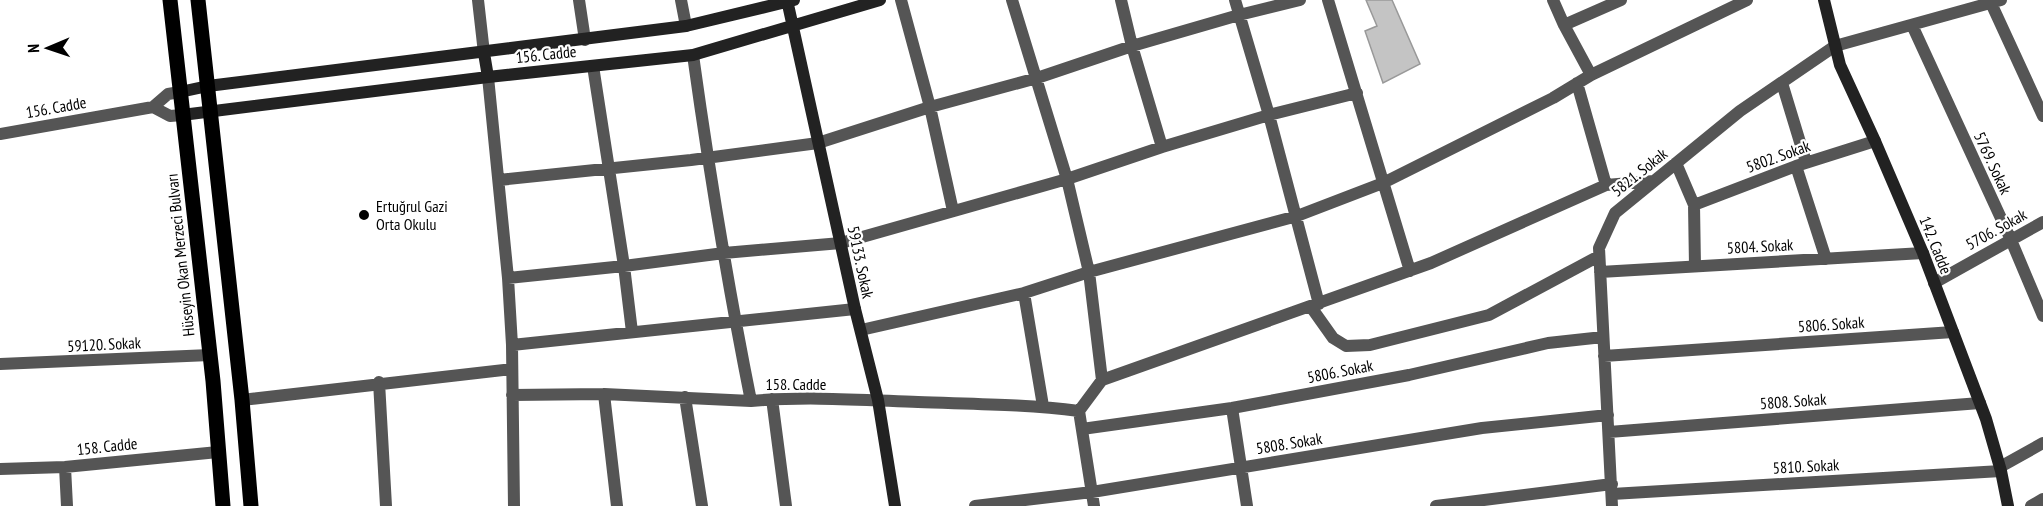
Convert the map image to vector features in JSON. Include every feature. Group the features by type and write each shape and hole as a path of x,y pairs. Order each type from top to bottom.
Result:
{"main road":[{"name":"Hüseyin Okan Merzeci Bulvarı","path":"170,0 210,355 223,506"},
{"path":"198,0 242,399 251,506"}],"street":[{"path":"478,0 500,180 508,278 512,345 514,506"},
{"path":"579,0 585,40"},
{"path":"681,0 686,27"},
{"name":"156. Cadde","path":"183,115 488,77 693,55 880,0"},
{"path":"900,0 930,107 953,211"},
{"path":"1012,0 1067,179 1089,272 1102,380"},
{"path":"1121,0 1162,147"},
{"path":"1234,0 1297,216 1315,305 1333,338 1346,346 1370,345 1490,315 1599,256"},
{"path":"500,180 818,143 930,107 1037,78 1132,46 1300,0"},
{"path":"1328,0 1410,271"},
{"path":"1553,0 1591,75"},
{"path":"1564,25 1621,0"},
{"path":"861,330 1024,293 1089,272 1297,216 1383,183 1542,103 1591,75 1747,0"},
{"name":"142. Cadde","path":"1824,0 1840,65 1923,253 1980,403 2001,469 2008,506"},
{"name":"156. Cadde","path":"180,92 208,86 686,27 790,1"},
{"name":"59133. Sokak","path":"790,1 793,26 840,243 878,400 895,506"},
{"path":"1835,46 1996,1 2043,116"},
{"name":"5769. Sokak","path":"1911,25 2011,240 2043,316"},
{"name":"5821. Sokak","path":"1612,495 1599,248 1615,213 1740,111 1835,46"},
{"path":"693,55 707,157 751,401"},
{"path":"593,66 632,332"},
{"path":"1577,83 1606,185"},
{"path":"1782,83 1826,259"},
{"path":"180,92 168,94 153,107 170,116 183,115"},
{"path":"508,278 724,253 840,243 1067,179 1162,147 1269,115 1357,93"},
{"name":"156. Cadde","path":"0,134 153,107"},
{"name":"5802. Sokak","path":"1694,205 1801,164 1875,141"},
{"path":"1676,163 1694,205 1695,266"},
{"path":"1094,506 1079,411 1102,380 1410,271 1606,185 1654,181"},
{"name":"5706. Sokak","path":"1934,283 2043,222"},
{"name":"5804. Sokak","path":"1600,272 1923,253"},
{"path":"1024,293 1043,406"},
{"path":"512,345 855,309"},
{"name":"5806. Sokak","path":"1604,357 1953,332"},
{"name":"5806. Sokak","path":"1082,429 1232,408 1408,375 1548,343 1603,337"},
{"name":"59120. Sokak","path":"0,364 210,355"},
{"path":"242,399 512,369"},
{"path":"379,382 386,506"},
{"path":"604,394 616,506"},
{"name":"158. Cadde","path":"512,395 604,394 751,401 772,399 878,400 1043,406 1079,411"},
{"path":"685,397 702,506"},
{"path":"772,399 786,506"},
{"name":"5808. Sokak","path":"1609,432 1980,403"},
{"path":"1232,408 1247,506"},
{"name":"5808. Sokak","path":"975,506 1023,504 1482,428 1608,415"},
{"path":"2001,469 2043,443"},
{"name":"158. Cadde","path":"0,469 64,467 218,452"},
{"path":"64,467 67,506"},
{"name":"5810. Sokak","path":"1436,506 2001,469"},
{"path":"2031,506 2043,500"}],"building":[{"path":"1366,0 1392,0 1420,64 1383,83 1365,31 1377,26"}],"place":[{"name":"Ertuğrul Gazi Orta Okulu","path":"364,215"}]}
